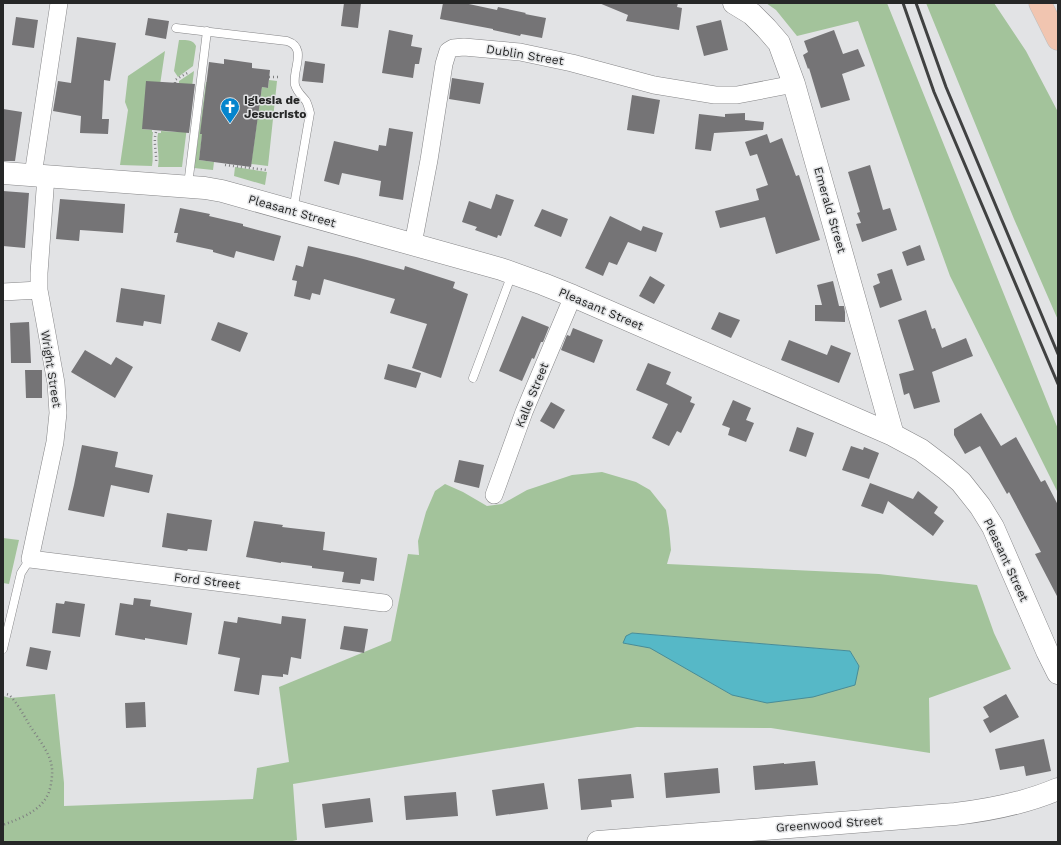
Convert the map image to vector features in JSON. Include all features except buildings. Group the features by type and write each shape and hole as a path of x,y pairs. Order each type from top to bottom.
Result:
{"highway":[{"path":"1040,3 1058,39"}],"street":[{"name":"Wright Street","path":"30,559 55,442 58,413 56,383 39,290 40,176 59,3"},
{"name":"Emerald Street","path":"734,3 752,14 779,43 794,84 894,435"},
{"name":"Dublin Street","path":"413,244 429,160 444,64 448,51 453,48 464,46 520,52 572,63 654,85 714,95 737,95 794,84"},
{"name":"Pleasant Street","path":"3,173 188,186 222,191 513,273 573,296 894,435 921,450 946,468 962,482 980,506 993,527 1058,673"},
{"path":"3,292 39,290"},
{"name":"Kalle Street","path":"494,496 524,412 573,296"},
{"name":"Ford Street","path":"30,559 384,603"},
{"name":"Greenwood Street","path":"598,842 955,814 980,811 1023,801 1058,789"}],"lane":[{"path":"176,28 287,41 296,46 298,51 295,84 297,90 308,105 310,113 293,211"},
{"path":"188,186 207,31"},
{"path":"473,378 513,273"},
{"path":"3,649 21,573 30,559"}],"path":[{"path":"269,77 278,77"},
{"path":"156,132 154,139 157,158"},
{"path":"225,164 267,170"},
{"path":"3,694 9,695 19,708 46,752 51,762 52,775 50,789 45,800 37,809 24,817 3,825"}],"green space":[{"path":"766,3 887,3 1058,429 1058,493 950,276 858,21 797,36 776,10"},
{"path":"926,3 994,3 1026,51 1058,112 1058,320 1014,219"},
{"path":"179,40 191,41 196,46 193,66 178,77 174,71"},
{"path":"165,51 160,85 142,129 152,130 153,132 152,166 120,165 128,110 125,102 128,76"},
{"path":"194,71 182,167 158,167 158,133 161,133 161,131 178,132 182,89 179,81"},
{"path":"269,80 277,81 268,166 251,164 262,87 268,88"},
{"path":"206,82 209,82 199,160 214,162 213,170 194,168"},
{"path":"235,167 267,172 265,185 234,176"},
{"path":"602,472 636,482 650,490 666,510 671,550 667,564 879,574 977,585 994,633 1011,669 929,698 930,753 771,728 637,727 293,784 297,840 288,842 3,842 3,696 10,698 55,694 64,783 64,806 253,799 257,768 289,762 279,687 391,641 408,554 419,555 418,541 426,512 435,491 445,484 463,492 487,506 502,504 527,490 572,475","holes":["632,633 850,651 859,666 732,695 650,647 623,643"]},
{"path":"3,538 19,540 9,584 3,583"}],"water":[{"path":"632,633 850,651 859,666 855,685 813,697 767,703 732,695 650,648 623,643 626,636"}],"railway":[{"path":"903,3 934,92 1058,384"},
{"path":"916,3 946,87 1058,354"}],"place":[{"name":"Iglesia de Jesucristo","path":"230,124"}]}
